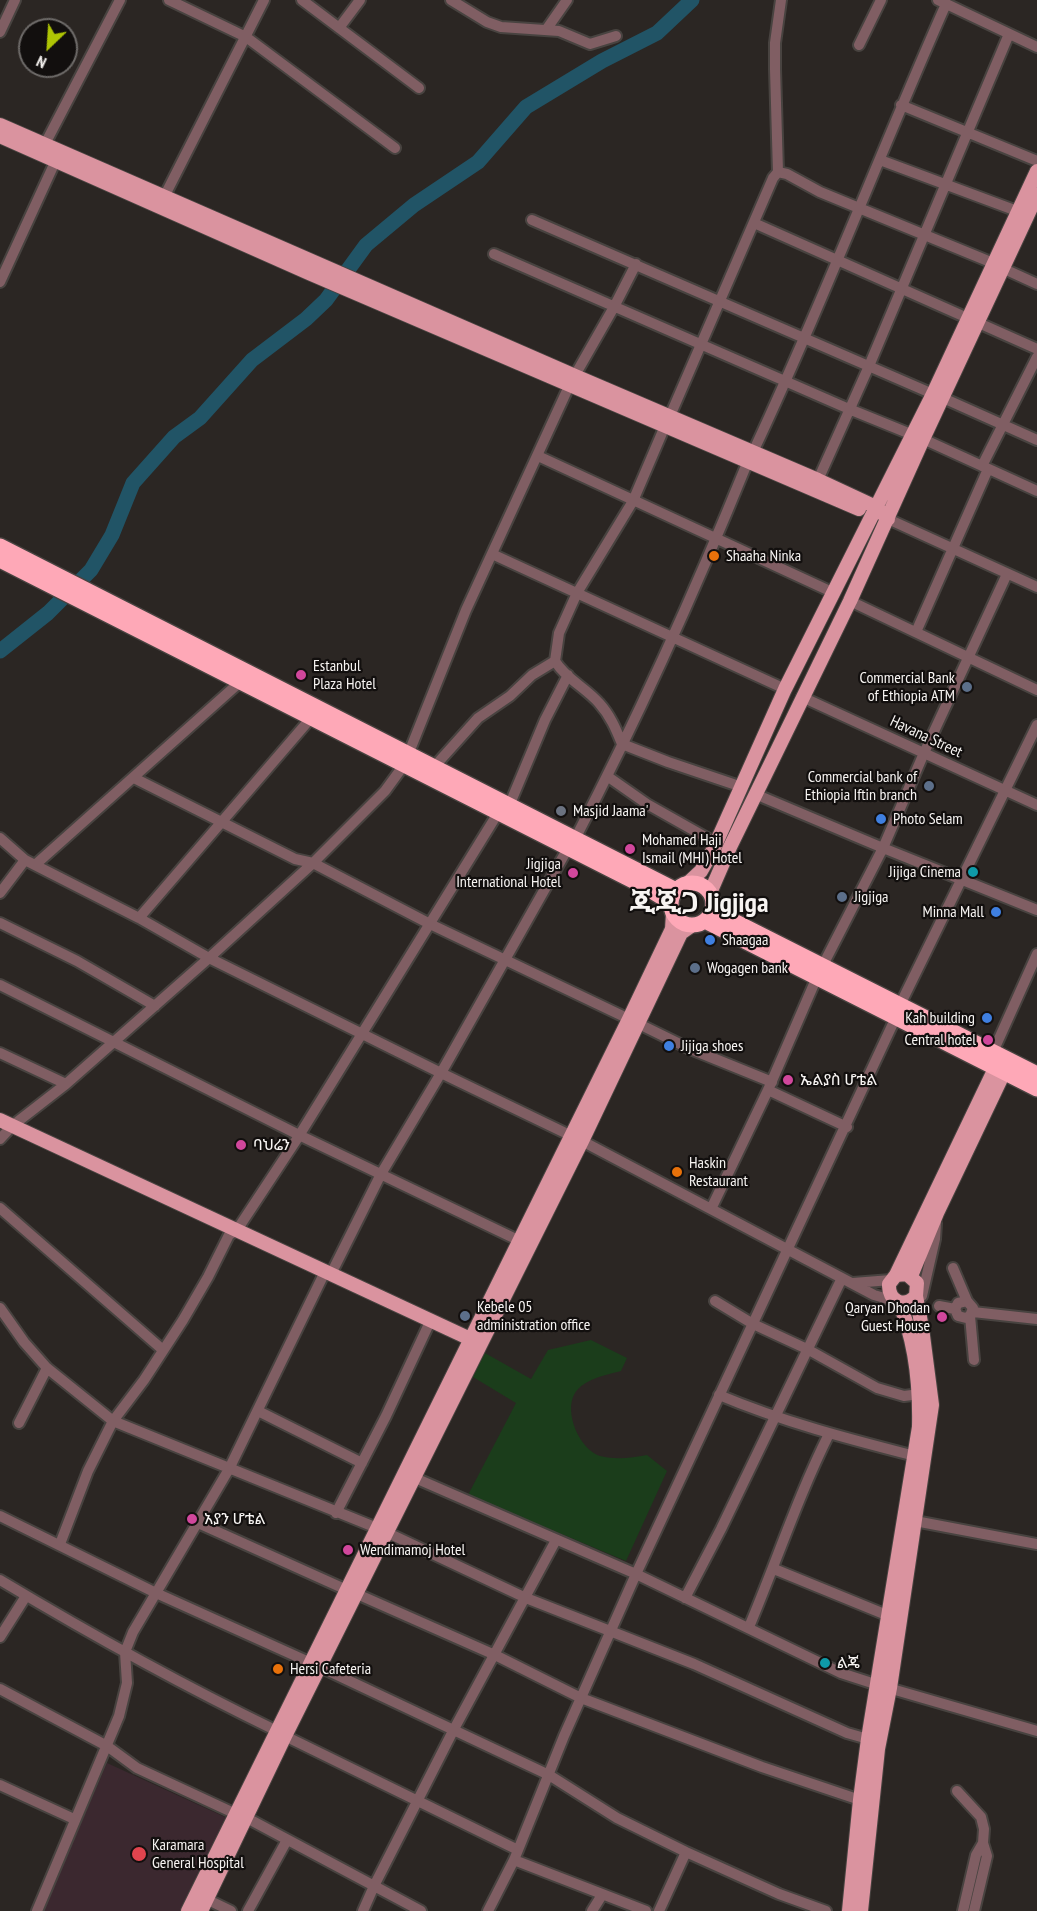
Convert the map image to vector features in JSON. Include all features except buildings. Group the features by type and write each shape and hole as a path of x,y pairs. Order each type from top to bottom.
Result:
{"highway":[{"path":"0,546 52,580"},
{"path":"0,560 52,580 107,607 677,897"},
{"path":"107,607 240,682 311,718 406,760 434,767 504,809"},
{"path":"677,897 699,884 705,912"},
{"path":"677,897 678,921 705,912 1000,1061 1037,1074"},
{"path":"1000,1061 1037,1089"}],"main road":[{"path":"0,125 311,268 874,511"},
{"path":"0,136 162,201"},
{"path":"1027,216 1037,171"},
{"path":"634,1021 672,929 677,897 701,871 716,843 785,689 832,592 874,511 918,437 997,265 1037,195"},
{"path":"188,1911 201,1902 240,1816 634,1021 681,933 705,912 715,878 888,519 918,437"},
{"path":"751,457 818,480 888,519"},
{"path":"911,1276 1000,1061"},
{"path":"861,1911 889,1616 919,1427 920,1394 911,1334 897,1302 889,1293 894,1278 1000,1061"},
{"path":"4,1129 474,1345"},
{"path":"382,1531 415,1478 520,1240 577,1139"},
{"path":"849,1911 868,1739 884,1687 915,1521 932,1405 916,1296 917,1283 911,1276 904,1274 894,1278"},
{"path":"326,1276 428,1326 474,1345"},
{"path":"897,1302 909,1302 916,1296"}],"street":[{"path":"0,32 15,0"},
{"path":"45,144 120,0"},
{"path":"170,0 192,5 246,37 395,148"},
{"path":"162,201 264,0"},
{"path":"302,0 419,88"},
{"path":"339,28 360,0"},
{"path":"451,0 487,22 501,27 559,31 590,44 616,36"},
{"path":"546,30 567,0"},
{"path":"555,661 559,633 577,593 633,501 773,178 778,172 775,60 781,0"},
{"path":"859,45 881,0"},
{"path":"37,1911 124,1700 128,1667 125,1652 133,1632 229,1469 326,1276 381,1174 441,1074 608,776 717,539 839,260 942,2 1037,47"},
{"path":"818,480 1010,34"},
{"path":"901,105 1037,161"},
{"path":"0,282 56,160"},
{"path":"880,160 1027,216"},
{"path":"778,172 1037,284"},
{"path":"532,220 1037,440"},
{"path":"754,223 1037,349"},
{"path":"494,254 918,437 1037,491"},
{"path":"4,1129 66,1084 209,958 313,863 385,791 406,760 466,610 572,380 636,264"},
{"path":"916,632 1003,425 1037,357"},
{"path":"538,456 832,592"},
{"path":"888,519 1037,588"},
{"path":"492,554 785,689"},
{"path":"711,1209 770,1086 820,971 883,848 924,753 1007,574"},
{"path":"850,601 1037,690"},
{"path":"555,661 610,716 622,744 742,787"},
{"path":"434,767 478,718 510,696 532,675 555,661"},
{"path":"60,1544 88,1472 113,1421 163,1350 233,1233 299,1135 504,809 568,675"},
{"path":"0,893 30,862 134,778 240,682"},
{"name":"Havana Street","path":"802,697 1037,805"},
{"path":"139,918 311,718"},
{"path":"488,1911 516,1855 581,1698 636,1574 847,1127 898,1011 1037,724"},
{"path":"608,776 647,804 716,843"},
{"path":"134,778 220,823 295,859 313,863 430,924 770,1086 847,1127"},
{"path":"755,794 1037,910"},
{"path":"0,838 30,862 139,918 209,958 577,1139 874,1295 897,1302"},
{"path":"0,923 77,961 155,1005"},
{"path":"1000,1061 1037,954"},
{"path":"0,986 299,1135 520,1240"},
{"path":"0,1053 66,1084"},
{"path":"0,1208 163,1350"},
{"path":"920,1317 923,1289 935,1239 937,1213"},
{"path":"953,1268 966,1301 973,1308 974,1360"},
{"path":"685,1598 721,1529 842,1278"},
{"path":"853,1283 894,1278"},
{"path":"715,1301 753,1324 807,1349 877,1388 904,1395 920,1394"},
{"path":"966,1301 958,1303 956,1309 958,1316 962,1318 972,1314 1037,1319"},
{"path":"939,1306 956,1309"},
{"path":"0,1308 24,1342 47,1368 113,1421 382,1531 526,1598 713,1673 847,1733 868,1739"},
{"path":"336,1513 428,1326"},
{"path":"19,1423 47,1368"},
{"path":"719,1395 774,1417 915,1456"},
{"path":"258,1411 362,1463"},
{"path":"749,1627 774,1569 812,1467 829,1434"},
{"path":"415,1478 636,1574 841,1673 1037,1731"},
{"path":"0,1516 156,1593 549,1775 617,1818 686,1852 779,1894 826,1911"},
{"path":"915,1521 1037,1544"},
{"path":"198,1523 495,1655 581,1698 762,1767 860,1800"},
{"path":"363,1911 453,1731 556,1539"},
{"path":"774,1569 889,1616"},
{"path":"0,1580 221,1704 417,1802 516,1855 602,1895 646,1911"},
{"path":"0,1637 26,1596"},
{"path":"0,1689 106,1746 136,1768 240,1816 421,1911"},
{"path":"0,1785 74,1819"},
{"path":"957,1791 981,1817 984,1829 983,1843 987,1856 974,1911"},
{"path":"248,1911 287,1840"},
{"path":"963,1911 976,1855 983,1843"},
{"path":"659,1911 686,1852"},
{"path":"592,1911 602,1895"},
{"path":"201,1902 231,1911"}],"shaded area":[{"name":"Karamara General Hospital","path":"107,1763 227,1818 184,1911 43,1911"}],"green space":[{"path":"591,1340 627,1358 621,1371 590,1381 575,1393 571,1410 572,1420 580,1438 586,1446 600,1456 624,1458 647,1455 667,1471 626,1561 468,1495 516,1403 473,1377 485,1353 531,1379 548,1350"}],"waterway":[{"path":"0,651 48,613 91,570 112,535 133,483 174,437 200,418 252,360 306,319 326,300 366,245 414,205 478,162 526,107 602,61 657,33 692,0"}],"place":[{"name":"Shaaha Ninka","path":"714,556"},
{"name":"Estanbul Plaza Hotel","path":"301,675"},
{"name":"Commercial Bank of Ethiopia ATM","path":"967,687"},
{"name":"Commercial bank of Ethiopia Iftin branch","path":"929,786"},
{"name":"Masjid Jaama'","path":"561,811"},
{"name":"Photo Selam","path":"881,819"},
{"name":"Mohamed Haji Ismail (MHI) Hotel","path":"630,849"},
{"name":"Jijiga Cinema","path":"973,872"},
{"name":"Jigjiga International Hotel","path":"573,873"},
{"name":"Jigjiga","path":"842,897"},
{"name":"Minna Mall","path":"996,912"},
{"name":"Shaagaa","path":"710,940"},
{"name":"Wogagen bank","path":"695,968"},
{"name":"Kah building","path":"987,1018"},
{"name":"Central hotel","path":"988,1040"},
{"name":"Jijiga shoes","path":"669,1046"},
{"name":"ኤልያስ ሆቴል","path":"788,1080"},
{"name":"ባህሬን","path":"241,1145"},
{"name":"Haskin Restaurant","path":"677,1172"},
{"name":"Kebele 05 administration office","path":"465,1316"},
{"name":"Qaryan Dhodan Guest House","path":"942,1317"},
{"name":"አያን ሆቴል","path":"192,1519"},
{"name":"Wendimamoj Hotel","path":"348,1550"},
{"name":"ልጄ","path":"825,1663"},
{"name":"Hersi Cafeteria","path":"278,1669"},
{"name":"Karamara General Hospital","path":"139,1854"}],"district":[{"name":"ጂጂጋ Jigjiga","path":"699,904"}]}
